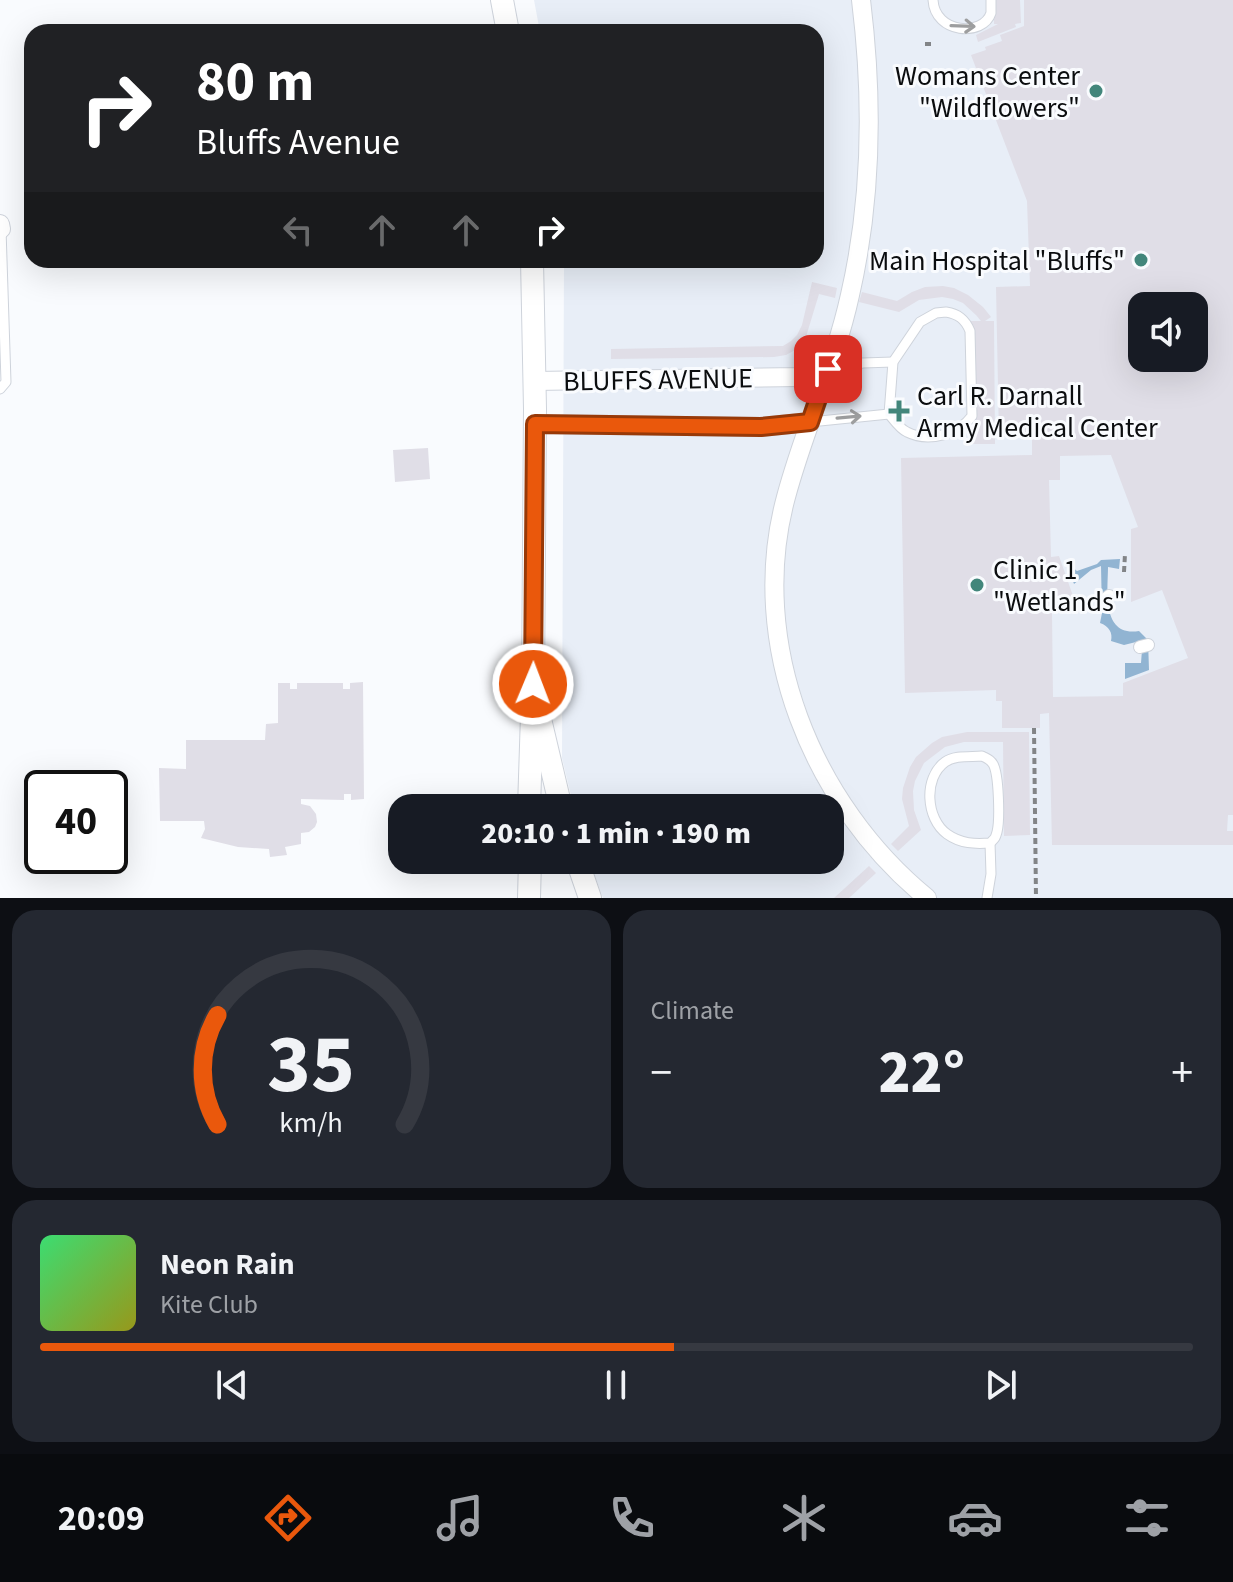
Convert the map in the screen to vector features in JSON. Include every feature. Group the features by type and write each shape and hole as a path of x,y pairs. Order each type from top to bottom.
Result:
{"street":[{"path":"502,0 506,24"},
{"path":"861,0 869,105 864,208 856,269 850,299 786,497 777,547 775,601 778,634 794,704 814,755 838,798 871,844 927,898"},
{"path":"529,794 535,424 532,268"},
{"name":"BLUFFS AVENUE","path":"534,381 799,377 828,369"},
{"name":"BLUFFS AVENUE","path":"535,424 761,427 810,422"},
{"path":"533,684 558,794"},
{"path":"529,898 530,874"},
{"path":"582,874 590,898"}],"lane":[{"path":"933,0 934,9 942,22 959,28 984,23 991,13 991,0"},
{"path":"0,226 6,382 0,389"},
{"path":"936,313 954,314 967,323 970,331 972,416 967,423 949,434 923,436 906,432 889,414 893,362 913,330 936,313"},
{"path":"828,369 893,362"},
{"path":"810,422 889,414"},
{"path":"987,898 991,874 990,843 996,837 998,827 995,766 982,756 952,759 944,763 935,774 931,786 931,811 938,825 963,842 990,843"}],"path":[{"path":"925,44 934,44"},
{"path":"1124,572 1125,554"},
{"path":"1034,728 1036,898"}],"shaded area":[{"name":"Carl R. Darnall Army Medical Center","path":"534,0 1233,0 1233,898 603,898 594,874 844,874 844,794 571,794 562,758 564,268 824,268 824,24 538,24"}],"water":[{"path":"1120,559 1119,569 1108,567 1108,599 1112,619 1118,627 1139,631 1148,640 1149,670 1125,679 1125,663 1141,663 1142,650 1136,642 1124,645 1111,641 1110,630 1100,623 1101,566 1074,584 1066,562 1077,571 1101,560"}],"building":[{"path":"994,0 1020,0 1021,23 978,42 976,35 998,24 994,24"},
{"path":"1024,0 1233,0 1233,815 1228,815 1227,831 1233,831 1233,845 1052,845 1049,713 1040,714 1040,728 1002,728 1002,701 996,701 996,690 905,693 901,458 1032,455 1032,437 999,437 996,287 1030,286 1027,201 971,55 1002,41 1000,35 1024,26","holes":["1111,455 1138,527 1131,529 1131,602 1162,590 1188,658 1123,683 1123,696 1053,697 1052,613 1079,613 1059,556 1051,557 1049,480 1060,480 1060,456"]},
{"path":"812,282 837,288 835,298 819,294 805,340 786,355 611,359 611,349 783,346 797,335 802,325"},
{"path":"943,286 968,295 991,317 985,321 994,321 995,444 968,444 967,321 981,321 976,315 963,303 942,297 919,300 899,312 859,302 862,292 897,301 925,287"},
{"path":"428,448 430,479 395,482 393,450"},
{"path":"363,682 364,799 351,800 351,794 344,794 344,800 301,799 301,804 310,806 316,814 317,822 309,832 301,833 301,844 285,847 287,855 270,857 269,849 238,847 201,838 204,821 160,821 159,768 186,769 186,740 265,740 266,724 278,723 278,683 290,683 290,689 297,689 297,683 343,683 343,689 350,689 350,683"},
{"path":"967,732 1029,732 1030,835 1004,836 1003,742 964,742 945,747 924,763 913,791 914,810 921,830 898,851 891,844 909,826 902,799 910,767 932,743 942,737"},
{"path":"869,866 876,873 849,898 834,898"}],"place":[{"name":"Womans Center \"Wildflowers\"","path":"1096,91"},
{"name":"Main Hospital \"Bluffs\"","path":"1141,260"},
{"name":"Carl R. Darnall Army Medical Center","path":"899,411"},
{"name":"Clinic 1 \"Wetlands\"","path":"977,585"}],"route":[{"path":"533,684 535,424 761,427 810,422 828,369"}]}
